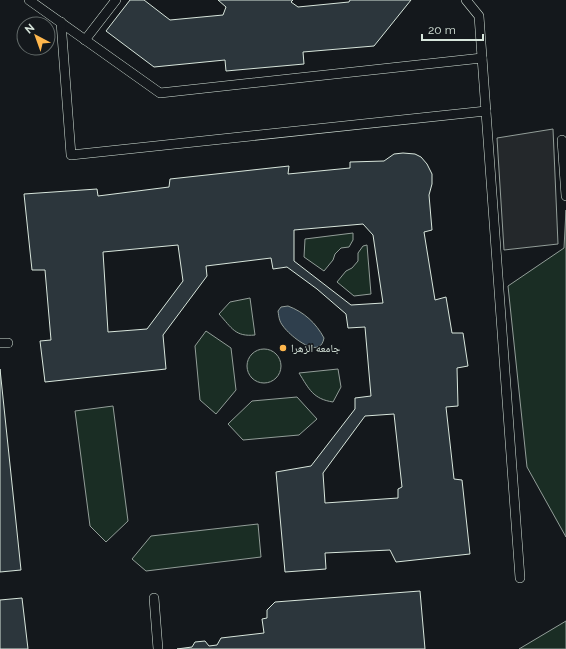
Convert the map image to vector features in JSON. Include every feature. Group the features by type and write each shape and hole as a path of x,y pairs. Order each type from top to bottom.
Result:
{"lane":[{"path":"30,0 160,93 482,58"},
{"path":"86,40 116,0"},
{"path":"466,0 479,16 520,578"},
{"path":"61,22 71,155 486,111"},
{"path":"566,148 562,140 566,196"},
{"path":"154,598 158,649"}],"green space":[{"path":"566,210 566,537 527,467 508,286 564,248"},
{"path":"353,233 353,240 349,247 341,248 335,254 333,260 324,271 304,257 305,239"},
{"path":"367,245 371,294 354,296 337,282 346,271 352,268 358,261 358,253 363,246"},
{"path":"250,298 255,335 243,335 234,330 219,314 230,302"},
{"path":"206,331 231,348 236,390 216,414 200,400 195,346"},
{"path":"261,349 267,349 276,354 280,360 280,372 276,378 267,383 261,383 252,378 247,369 247,363 252,354"},
{"path":"338,369 341,387 333,402 326,401 316,396 299,373"},
{"path":"297,397 317,419 299,435 243,440 228,424 252,401"},
{"path":"113,406 128,521 106,542 90,526 75,411"},
{"path":"258,524 261,557 146,571 132,559 151,536"},
{"path":"566,621 566,649 519,649"}],"shaded area":[{"path":"553,129 558,244 504,250 497,138"}],"water":[{"path":"288,306 299,311 313,323 324,338 321,344 317,347 311,347 298,340 287,330 279,319 278,311 281,307"}],"building":[{"path":"130,0 144,0 170,20 223,15 226,7 218,0 293,0 291,2 298,7 349,2 350,0 411,0 374,46 303,52 304,64 226,71 225,60 154,67 106,31"},
{"path":"394,154 415,154 421,157 427,164 432,174 432,184 429,195 432,230 424,232 435,300 446,297 452,333 463,333 468,366 457,368 458,406 446,407 454,479 462,480 470,554 396,562 390,550 325,553 326,569 285,572 276,472 311,466 355,409 355,398 371,396 365,327 348,328 346,314 317,289 287,267 273,269 271,258 206,266 207,276 163,335 166,369 45,382 40,341 51,340 45,270 32,270 24,194 97,189 98,196 169,187 170,179 289,166 288,174 350,168 350,162 384,161","holes":["363,224 373,235 383,303 351,305 294,261 294,230","178,245 183,281 147,329 108,332 103,252","394,414 402,487 398,489 398,498 325,503 323,473 365,416"]},
{"path":"0,369 21,570 0,572"},
{"path":"420,591 425,649 177,649 192,647 195,642 205,641 209,646 217,645 221,638 264,633 262,619 267,618 267,610 275,602"},
{"path":"22,598 28,649 0,649 0,600"}],"place":[{"name":"جامعه الزهرا","path":"283,348"}]}
